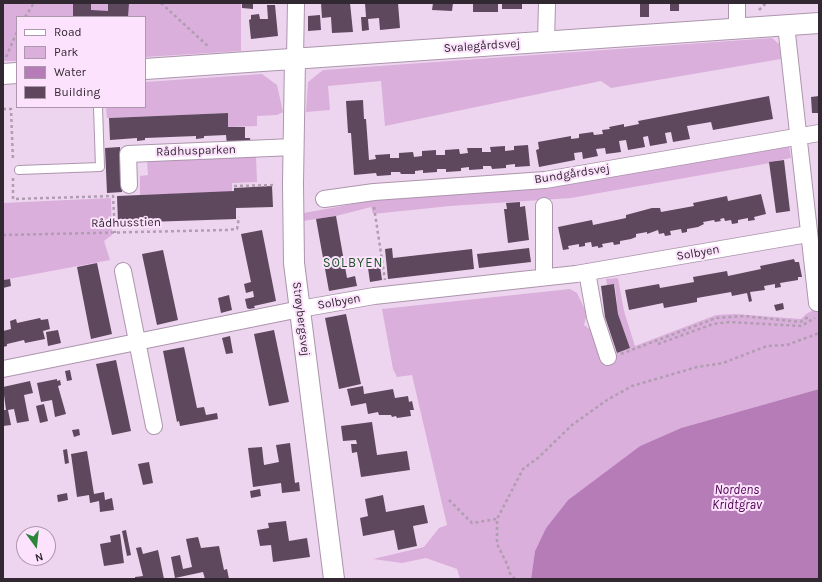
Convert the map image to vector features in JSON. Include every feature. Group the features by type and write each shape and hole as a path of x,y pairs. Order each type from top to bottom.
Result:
{"street":[{"path":"295,58 296,3"},
{"path":"546,42 547,3"},
{"path":"737,3 737,28"},
{"name":"Svalegårdsvej","path":"146,70 295,58 819,23"},
{"path":"786,25 808,234 818,310"},
{"name":"Strøybergsvej","path":"295,58 293,184 294,263 334,579"},
{"name":"Bundgårdsvej","path":"324,199 371,192 545,180 819,133"},
{"name":"Rådhusparken","path":"129,185 128,154 294,147"},
{"path":"544,206 544,278"},
{"name":"Solbyen","path":"3,369 300,309 387,294 544,278 587,272 808,234"},
{"path":"123,271 154,426"},
{"path":"587,272 595,317 608,357"}],"lane":[{"path":"19,170 100,167 98,108"}],"path":[{"path":"26,16 34,3"},
{"path":"161,3 215,52 216,64"},
{"path":"8,74 5,58 16,34"},
{"path":"3,109 11,109 12,143"},
{"path":"234,186 293,184"},
{"path":"371,192 387,294"},
{"path":"14,199 113,196 115,233"},
{"name":"Rådhusstien","path":"3,236 227,230 237,228 239,217"},
{"path":"658,344 714,324 730,322 801,326 818,310"},
{"path":"608,357 608,359 716,318 744,316 800,322 808,317"},
{"path":"515,579 509,572 508,566 497,544 497,519 523,469 540,457 572,425 607,400 632,386 697,367 723,363 771,345 786,345 819,333"},
{"path":"449,500 472,523 497,519"}],"green space":[{"path":"5,3 241,3 241,51 146,57 146,16 16,16 16,61 3,61 3,6"},
{"path":"772,38 779,44 781,59 611,88 601,81 385,126 381,81 328,86 330,110 306,112 308,82 323,70"},
{"path":"262,74 277,85 283,112 277,115 257,116 257,126 228,127 227,113 107,118 106,108 146,108 146,82"},
{"path":"789,145 791,158 571,198 450,206 373,214 371,207 336,216 303,221 304,213 375,200"},
{"path":"256,157 257,182 232,183 232,192 140,195 140,176 148,175 147,161"},
{"path":"111,198 112,235 104,241 110,260 3,280 3,203"},
{"path":"618,278 624,311 635,346 716,315 735,314 801,319 806,314 819,307 819,389 681,428 640,446 568,500 546,528 535,551 531,579 460,579 457,569 426,558 402,563 373,559 424,547 439,528 447,525 412,375 397,377 393,369 382,309 570,289 577,293 587,314 584,325 591,330 601,359 630,348 618,314 615,285 607,285 606,279"}],"water":[{"name":"Nordens Kridtgrav","path":"819,389 819,579 531,579 535,551 546,528 568,500 640,446 681,428"}],"building":[{"path":"73,3 91,3 91,10 108,11 108,3 129,3 128,16 73,16"},
{"path":"242,3 253,3 253,9 242,8"},
{"path":"321,3 350,3 353,32 332,33 331,17 322,18"},
{"path":"365,3 398,3 400,28 380,30 379,18 368,19 369,30 362,31 361,17 366,17"},
{"path":"433,3 453,3 452,11 432,10"},
{"path":"473,3 498,3 498,12 473,12"},
{"path":"502,3 522,3 522,9 502,9"},
{"path":"640,3 649,3 649,17 640,17"},
{"path":"670,3 679,3 679,11 670,11"},
{"path":"267,5 275,5 278,36 251,39 249,20 251,19 251,15 259,14 260,19 268,19"},
{"path":"320,15 321,30 308,31 308,16"},
{"path":"769,96 773,119 713,130 711,122 687,126 690,139 673,142 671,132 665,133 667,143 650,146 648,136 643,137 645,147 628,150 626,140 619,141 621,152 606,154 605,148 596,149 598,156 583,159 582,152 574,153 575,160 539,167 536,150 539,149 538,142 571,136 571,139 579,138 579,134 593,132 594,135 603,134 602,130 610,129 609,127 624,124 624,127 639,124 638,121"},
{"path":"819,96 819,113 812,113 811,97"},
{"path":"363,100 369,160 376,159 375,155 390,154 390,158 399,158 399,153 413,152 414,157 422,156 422,151 436,150 436,155 445,155 445,150 459,149 460,154 468,153 467,148 482,148 482,152 491,152 490,147 505,146 505,151 514,150 514,146 528,145 530,166 515,167 515,164 506,165 506,168 492,169 491,166 483,166 483,169 469,170 469,167 461,168 461,171 446,172 446,169 437,169 437,172 423,173 423,170 415,171 415,174 391,172 391,175 377,176 376,173 354,175 351,133 348,133 346,101"},
{"path":"228,113 228,127 245,127 245,138 250,138 251,144 227,145 226,135 204,136 204,138 196,139 196,136 145,138 145,140 137,141 137,138 110,140 109,118"},
{"path":"120,147 122,192 107,193 105,148"},
{"path":"784,160 790,211 776,213 769,162"},
{"path":"272,186 273,207 236,208 236,219 118,223 117,196 234,191 234,188"},
{"path":"761,194 766,214 754,217 755,220 748,221 748,218 738,220 738,223 732,224 731,220 725,221 724,218 720,219 721,221 715,222 714,220 703,222 704,224 687,229 687,232 682,233 681,229 670,231 671,235 665,236 664,233 659,234 658,230 647,234 647,232 636,234 636,237 620,241 620,244 614,245 613,242 602,244 603,247 598,248 598,246 592,247 591,242 585,243 585,246 579,247 579,244 568,246 569,249 563,250 558,227 592,220 593,225 626,218 626,215 652,208 660,208 661,212 694,206 693,203 727,196 728,201"},
{"path":"520,202 520,207 525,206 529,240 508,243 504,209 507,209 506,203"},
{"path":"336,216 347,278 355,276 357,286 329,291 316,219"},
{"path":"262,230 276,301 254,306 255,308 249,309 247,308 245,299 254,297 253,291 246,293 244,284 251,282 241,234"},
{"path":"392,248 393,258 472,249 474,269 388,279 385,249"},
{"path":"529,248 531,262 479,268 477,254"},
{"path":"163,250 178,320 157,325 142,254"},
{"path":"794,259 795,262 799,262 802,277 798,277 798,280 780,283 781,287 775,288 775,284 764,286 765,290 750,292 752,301 749,302 747,293 732,296 731,292 697,298 697,302 664,308 663,303 629,310 625,290 659,284 660,288 694,282 693,277 727,271 728,276 761,269 760,266"},
{"path":"97,263 112,334 91,339 77,267"},
{"path":"380,266 382,280 370,282 368,268"},
{"path":"10,279 11,286 3,288 3,280"},
{"path":"614,284 618,314 630,348 617,353 605,317 601,286"},
{"path":"229,295 232,310 221,313 218,298"},
{"path":"783,303 784,309 776,311 774,305"},
{"path":"346,314 361,384 339,389 325,318"},
{"path":"40,318 41,320 48,319 50,329 43,331 45,339 25,343 24,340 7,344 7,346 3,347 3,331 11,329 10,321 16,319 17,323"},
{"path":"58,330 61,343 48,346 46,332"},
{"path":"274,330 289,402 269,406 254,334"},
{"path":"230,336 233,353 226,354 222,338"},
{"path":"184,347 197,408 204,407 206,415 217,413 218,419 180,426 179,421 177,422 163,351"},
{"path":"116,360 131,431 112,435 96,364"},
{"path":"70,370 72,380 67,381 65,371"},
{"path":"57,379 57,381 60,380 61,385 58,386 66,414 55,417 52,400 41,402 37,383"},
{"path":"30,381 33,393 24,395 29,421 17,423 14,409 8,410 11,425 3,426 3,410 6,410 3,387"},
{"path":"363,386 364,394 393,389 395,398 408,396 409,402 412,401 414,410 410,410 411,416 397,418 396,416 392,417 391,415 379,415 378,412 368,414 366,403 351,406 347,389"},
{"path":"44,404 48,421 40,423 36,406"},
{"path":"372,422 377,455 407,451 410,470 361,477 357,452 352,453 351,444 357,444 356,440 343,441 341,426"},
{"path":"79,429 80,435 74,437 72,430"},
{"path":"290,443 295,483 299,482 300,491 282,493 281,483 253,487 248,448 262,447 264,465 279,462 276,445"},
{"path":"67,449 69,463 65,464 63,450"},
{"path":"87,451 94,494 104,492 105,500 112,498 114,510 100,512 99,501 90,503 89,495 77,497 71,454"},
{"path":"149,462 153,483 143,485 138,464"},
{"path":"260,489 261,496 251,498 250,491"},
{"path":"67,493 68,500 58,502 57,495"},
{"path":"383,495 386,512 424,505 428,523 413,526 417,546 398,550 394,530 363,536 360,518 368,516 365,499"},
{"path":"286,521 289,541 307,538 310,557 273,562 271,545 260,546 257,530 269,528 268,523"},
{"path":"126,530 131,555 127,556 122,531"},
{"path":"120,534 124,563 104,566 100,544 111,542 110,536"},
{"path":"198,537 201,548 219,546 224,570 227,569 229,579 205,579 203,572 175,578 171,557 180,555 183,569 192,567 186,539"},
{"path":"141,547 143,554 158,550 164,579 135,579 135,577 143,576 136,548"}],"district":[{"name":"SOLBYEN","path":"353,263"}]}
